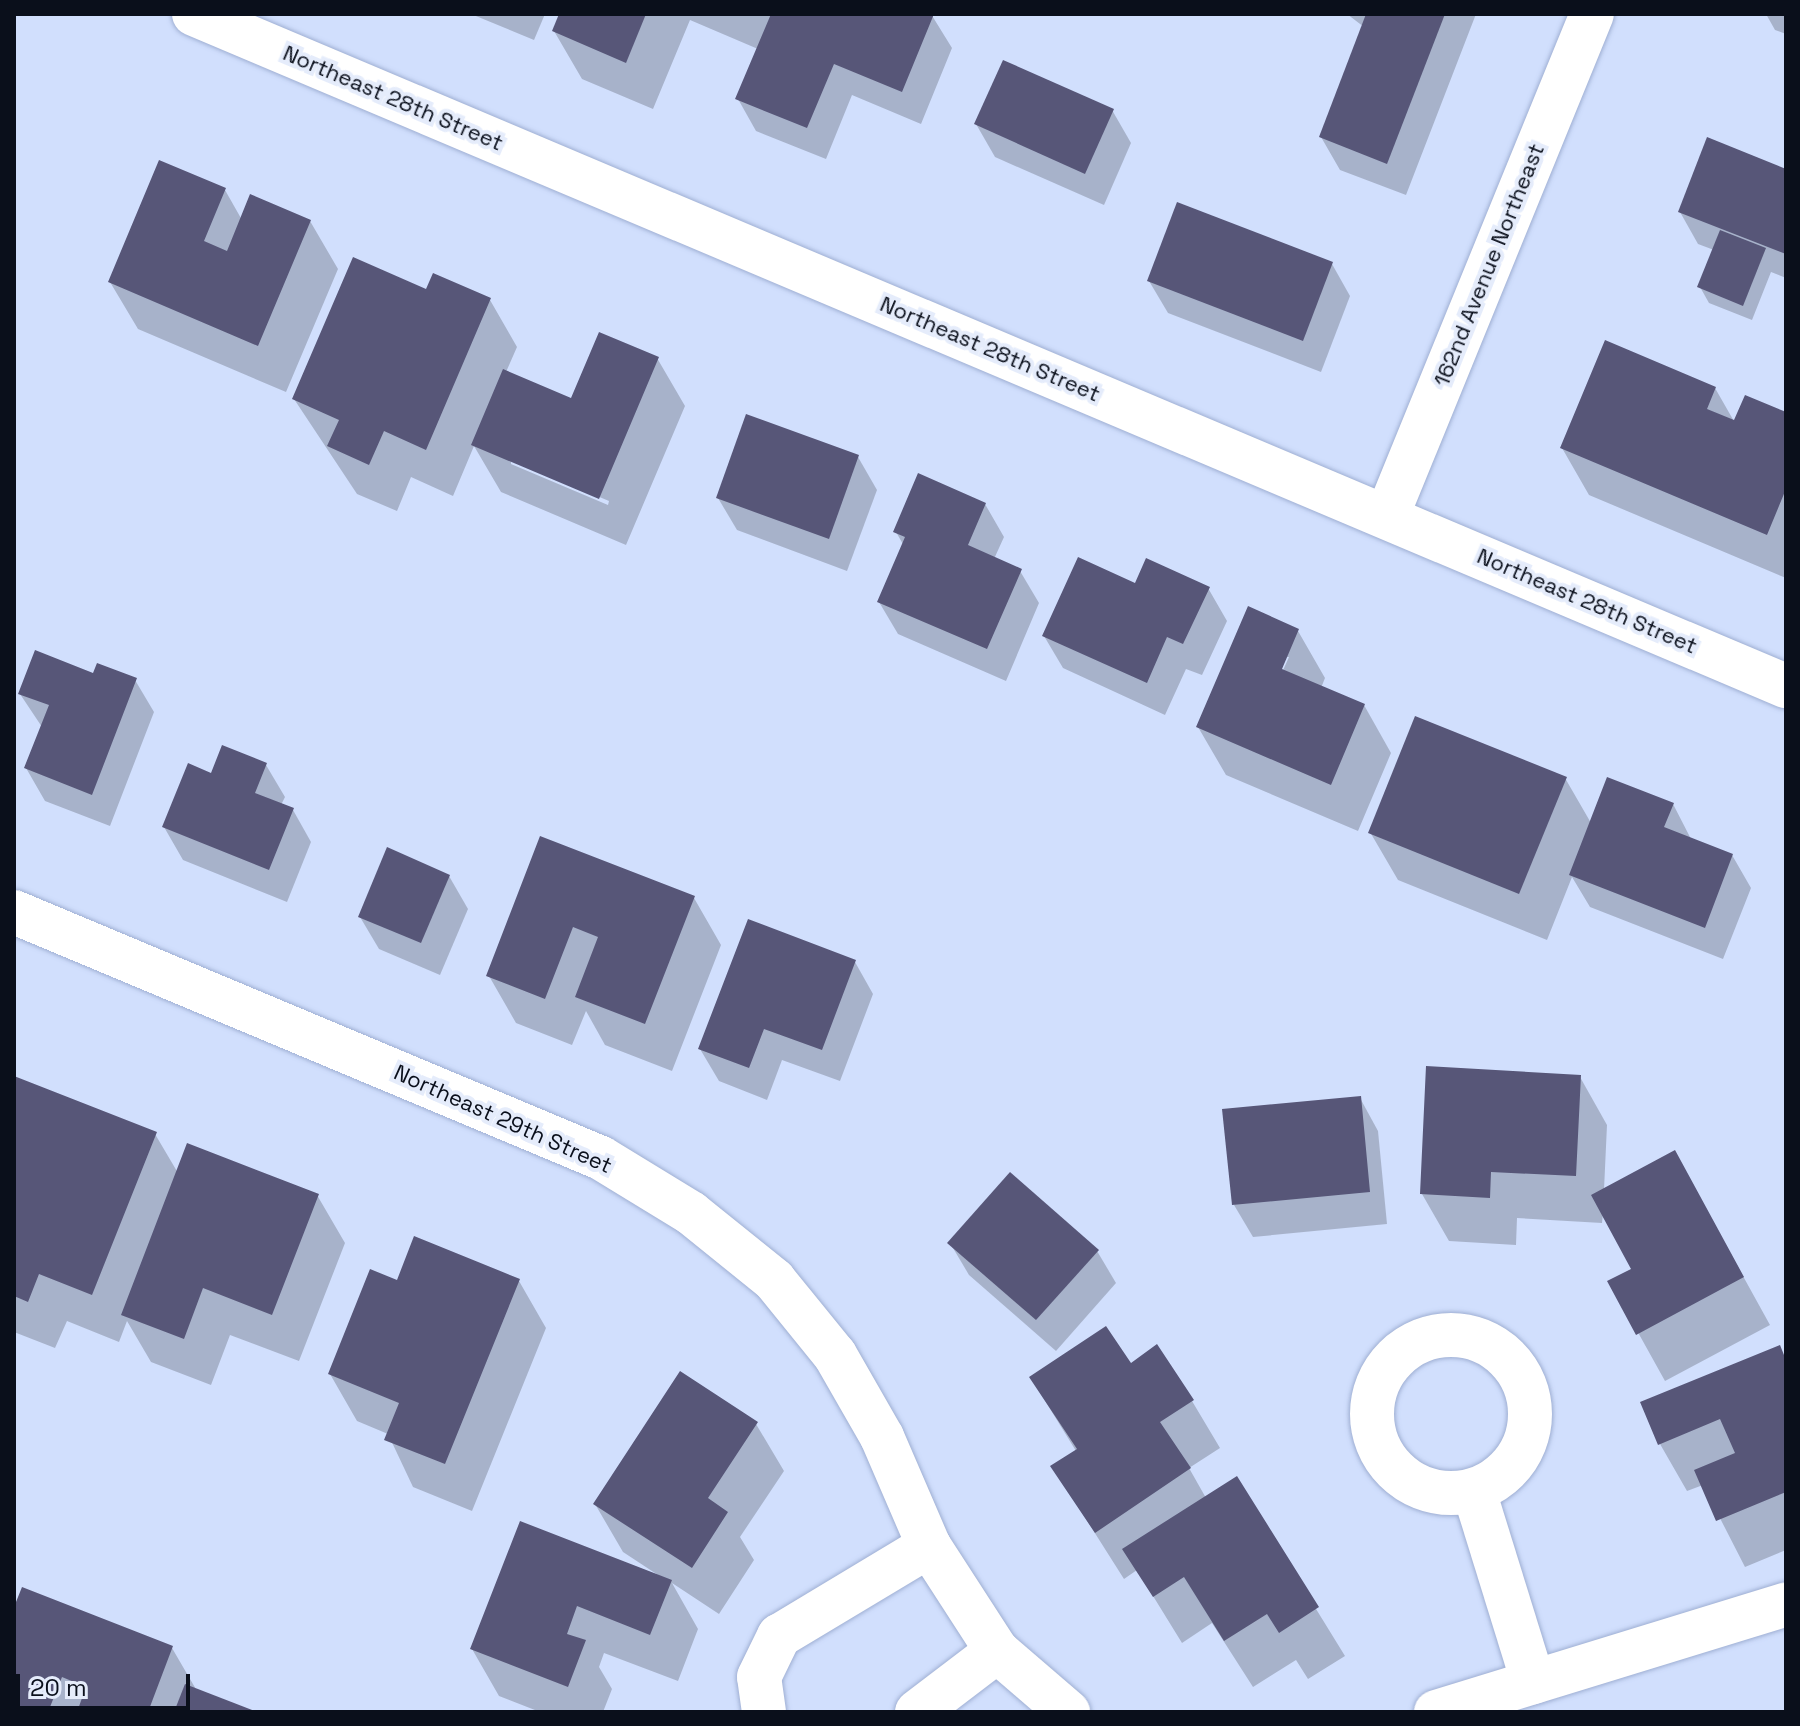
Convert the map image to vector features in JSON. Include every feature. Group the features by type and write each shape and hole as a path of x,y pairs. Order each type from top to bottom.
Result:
{"street":[{"name":"Northeast 28th Street","path":"194,14 1786,686"},
{"name":"162nd Avenue Northeast","path":"1387,516 1592,14"},
{"name":"Northeast 29th Street","path":"14,912 601,1158 691,1213 774,1280 835,1355 882,1437 929,1546 997,1651 1068,1712"},
{"path":"1474,1491 1533,1682"},
{"path":"764,1712 759,1677 779,1636 929,1546"},
{"path":"1436,1712 1786,1604"},
{"path":"917,1712 997,1651"}],"building":[{"path":"559,14 646,14 626,63 552,31"},
{"path":"771,14 934,14 902,92 834,64 807,128 735,99"},
{"path":"1366,14 1445,14 1387,164 1319,137"},
{"path":"1003,60 1114,109 1085,174 974,124"},
{"path":"1707,137 1786,169 1786,254 1678,212"},
{"path":"159,160 226,188 204,241 227,251 250,194 311,220 258,346 108,282"},
{"path":"1177,202 1333,262 1303,341 1147,281"},
{"path":"1720,230 1766,248 1743,306 1697,287"},
{"path":"353,257 426,289 433,273 491,298 426,450 384,431 369,465 327,446 339,420 292,399"},
{"path":"599,332 659,357 599,499 471,445 503,369 571,398"},
{"path":"1605,340 1716,387 1707,409 1734,420 1745,395 1786,412 1786,489 1767,535 1560,448"},
{"path":"746,414 859,455 829,539 716,498"},
{"path":"918,473 986,503 968,545 1022,569 987,649 877,602 905,537 893,532"},
{"path":"1078,557 1135,583 1146,558 1210,587 1183,644 1167,637 1147,683 1042,636"},
{"path":"1248,606 1299,629 1282,669 1365,704 1331,785 1196,727"},
{"path":"35,650 93,673 97,663 137,678 92,795 24,768 49,705 18,694"},
{"path":"1415,716 1567,777 1519,894 1368,833"},
{"path":"222,745 267,763 255,793 294,808 269,870 162,827 188,763 211,773"},
{"path":"1607,777 1674,803 1664,827 1733,854 1705,928 1569,875"},
{"path":"540,836 695,896 645,1024 575,997 598,937 573,927 545,999 486,976"},
{"path":"387,847 450,875 421,943 358,917"},
{"path":"748,919 856,960 822,1050 764,1029 749,1068 698,1049"},
{"path":"1426,1066 1581,1075 1576,1176 1491,1172 1490,1198 1420,1194"},
{"path":"14,1076 157,1132 92,1295 39,1274 28,1302 14,1296"},
{"path":"1361,1096 1370,1192 1232,1205 1222,1109"},
{"path":"187,1143 319,1194 272,1315 203,1288 184,1339 121,1315"},
{"path":"1675,1150 1744,1277 1636,1335 1607,1281 1631,1269 1591,1195"},
{"path":"1010,1172 1099,1250 1036,1320 947,1243"},
{"path":"414,1236 520,1279 445,1464 384,1440 399,1403 328,1374 370,1269 397,1280"},
{"path":"1106,1326 1131,1363 1157,1344 1194,1400 1160,1422 1191,1468 1095,1533 1050,1466 1077,1449 1029,1377"},
{"path":"1780,1345 1786,1360 1786,1492 1716,1521 1694,1470 1735,1453 1720,1419 1658,1445 1640,1402"},
{"path":"680,1371 758,1422 708,1498 728,1512 692,1568 593,1504"},
{"path":"1237,1476 1319,1607 1279,1633 1267,1614 1224,1641 1184,1577 1153,1597 1122,1549"},
{"path":"520,1521 672,1580 650,1635 577,1606 567,1634 586,1640 568,1687 470,1649"},
{"path":"22,1587 173,1646 148,1712 77,1712 86,1687 62,1677 48,1712 14,1712 14,1607"},
{"path":"185,1684 257,1712 174,1712"}]}
